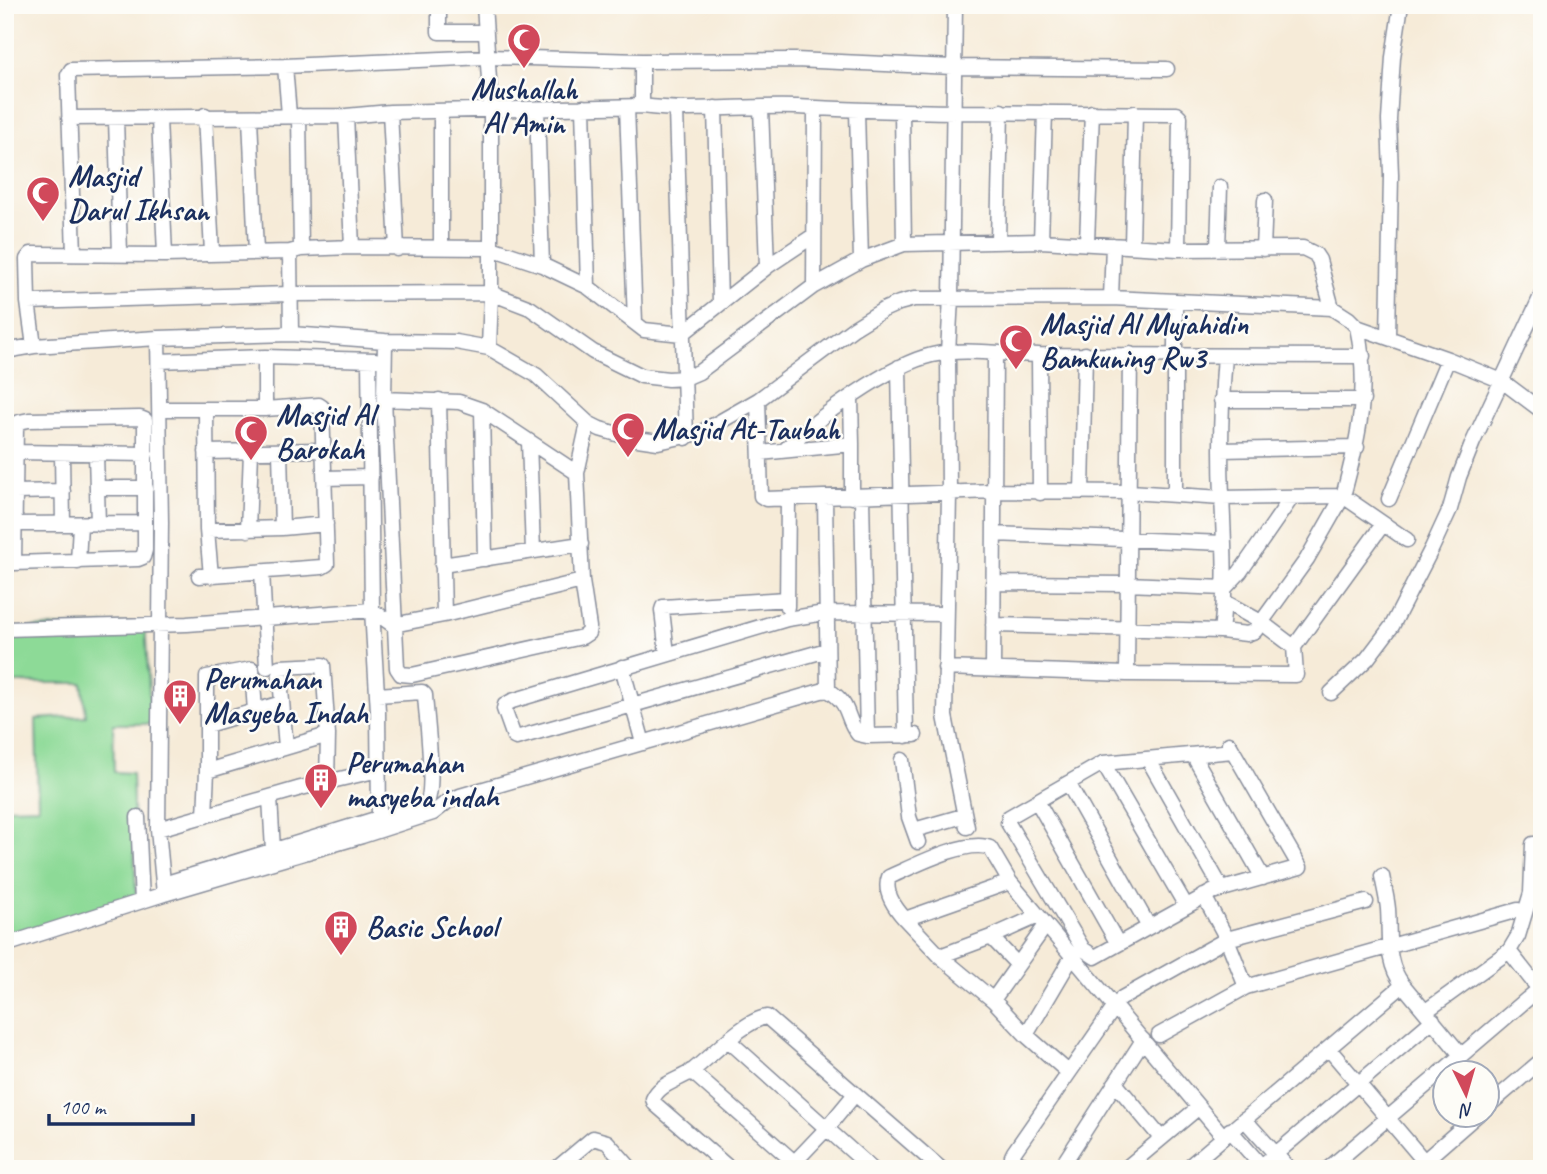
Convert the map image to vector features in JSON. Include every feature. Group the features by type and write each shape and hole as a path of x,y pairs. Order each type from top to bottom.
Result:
{"street":[{"path":"439,5 439,32 485,32"},
{"path":"484,5 491,109 489,348"},
{"path":"902,760 909,817 916,836 965,822 945,716 949,494 948,352 955,5"},
{"path":"1388,337 1391,174 1389,121 1393,57 1401,5"},
{"path":"74,254 68,75 72,70 285,66 486,57 642,61 795,60 953,67 1167,69"},
{"path":"635,322 635,106 642,61"},
{"path":"285,66 294,115 295,250 290,294 291,334"},
{"path":"69,118 346,116 390,112 635,106 676,110 761,108 902,113 1001,111 1180,115 1178,249"},
{"path":"583,107 588,287"},
{"path":"715,108 720,302"},
{"path":"761,108 768,266"},
{"path":"537,109 542,265"},
{"path":"814,286 815,109"},
{"path":"676,110 686,438"},
{"path":"441,111 441,247"},
{"path":"857,111 860,260"},
{"path":"998,240 1001,111"},
{"path":"390,112 397,248"},
{"path":"1041,240 1045,112"},
{"path":"1087,242 1092,112"},
{"path":"902,113 904,244"},
{"path":"1132,245 1135,113"},
{"path":"205,115 212,253"},
{"path":"346,116 352,247"},
{"path":"116,118 120,254"},
{"path":"250,118 256,252"},
{"path":"159,119 165,255"},
{"path":"1218,248 1220,187"},
{"path":"1263,249 1265,200"},
{"path":"34,346 28,302 27,260 30,254 165,255 352,247 491,248 542,265 588,287 644,330 682,334 768,266 813,236"},
{"path":"28,302 290,294 491,293 530,307 593,352 622,368 642,376 668,379 685,378 699,372 814,286 860,260 904,244 1041,240 1178,249 1303,248 1315,254 1332,308"},
{"path":"1111,298 1113,245"},
{"path":"1331,693 1367,659 1392,626 1433,548 1450,509 1463,465 1542,294"},
{"path":"5,351 34,346 158,338 291,334 385,341 456,342 489,348 536,375 588,423 600,429 631,438 659,442 701,433 758,400 854,328 899,303 914,299 951,298 1111,298 1332,308 1357,327 1502,381 1542,411"},
{"path":"1175,302 1175,494"},
{"path":"993,625 1251,633 1307,559 1343,496 1357,447 1363,400 1363,356 1357,327"},
{"path":"158,338 158,829 163,889"},
{"path":"385,341 384,399 393,625 397,668 405,675 582,637 588,633 582,581 577,473 588,423"},
{"path":"786,449 800,435 899,367 930,355 948,352 1039,355 1363,356"},
{"path":"993,670 995,354"},
{"path":"1082,492 1085,354"},
{"path":"1126,674 1130,354"},
{"path":"1039,355 1040,493"},
{"path":"1221,631 1225,595 1221,400 1225,356"},
{"path":"159,361 265,357 384,359"},
{"path":"265,357 265,409"},
{"path":"1389,499 1448,359"},
{"path":"369,360 372,610 377,695 379,818"},
{"path":"163,889 362,836 433,813 460,796 828,690 840,698 847,708 856,733 867,736 910,735 903,613 899,367"},
{"path":"851,398 865,612 867,736"},
{"path":"384,399 459,402 482,410 577,473"},
{"path":"439,400 444,615"},
{"path":"758,400 761,496 766,499 994,491 1130,492 1222,498 1343,496 1407,540"},
{"path":"1221,400 1363,400"},
{"path":"160,409 206,409 265,409 319,405 323,412 327,564 322,567 205,576 206,409"},
{"path":"482,410 485,559"},
{"path":"140,418 146,422 146,454 144,555 141,558 10,562 15,524 16,426 22,420 140,418"},
{"path":"529,442 533,551"},
{"path":"760,453 852,444"},
{"path":"1221,450 1357,447"},
{"path":"206,453 324,450"},
{"path":"16,452 146,454"},
{"path":"248,530 251,452"},
{"path":"280,452 282,528"},
{"path":"62,453 63,524"},
{"path":"96,454 98,524"},
{"path":"325,478 371,477"},
{"path":"97,488 146,488"},
{"path":"15,492 63,491"},
{"path":"1225,595 1292,497"},
{"path":"787,619 788,499"},
{"path":"825,499 828,690"},
{"path":"15,524 145,523"},
{"path":"78,562 80,524"},
{"path":"207,530 326,524"},
{"path":"945,668 1291,676 1297,672 1294,647 1383,524"},
{"path":"994,534 1224,543"},
{"path":"442,565 581,544"},
{"path":"255,711 266,668 262,571"},
{"path":"5,629 159,625 372,610 393,625 582,581"},
{"path":"993,583 1127,584 1225,595 1294,647"},
{"path":"667,654 663,607 788,599"},
{"path":"827,650 516,738 505,709 505,705 512,701 787,619 825,613 946,614"},
{"path":"205,816 206,677 266,668 323,665 328,735 327,782"},
{"path":"622,667 643,743"},
{"path":"266,668 282,703 286,747"},
{"path":"5,944 142,901 163,889 273,850 425,806 430,798 430,764 424,693 377,695"},
{"path":"207,726 282,703"},
{"path":"207,771 328,735"},
{"path":"1231,748 1300,867 1204,896 1095,957 1083,948 1008,823 1009,817 1103,763 1193,755 1231,748"},
{"path":"1193,755 1263,878"},
{"path":"1148,759 1222,889"},
{"path":"1103,763 1186,906"},
{"path":"158,829 379,770"},
{"path":"1068,783 1149,927"},
{"path":"270,798 273,850"},
{"path":"1037,801 1118,944"},
{"path":"138,817 142,901"},
{"path":"1068,1072 1026,1035 993,1000 940,956 905,919 889,897 886,886 889,877 965,847 982,845 990,848 1010,882 1072,957 1118,1003 1143,1040 1199,1107 1261,1168 1357,1085 1429,1015 1509,951 1536,893 1533,844 1542,845"},
{"path":"1382,876 1388,906 1388,947 1394,973 1461,1055"},
{"path":"905,919 1010,882"},
{"path":"1204,896 1227,939 1246,987"},
{"path":"1034,1169 1010,1164 1014,1152 1118,1003 1227,939 1366,902"},
{"path":"1159,1035 1246,987 1518,909"},
{"path":"940,956 1042,920"},
{"path":"993,1000 1042,920"},
{"path":"991,937 1017,964"},
{"path":"1328,1169 1540,991 1509,951"},
{"path":"1026,1035 1072,957"},
{"path":"1186,1169 1403,985"},
{"path":"730,1169 655,1104 653,1099 656,1092 691,1072 728,1040 758,1019 767,1017 855,1094 931,1166"},
{"path":"728,1040 873,1169"},
{"path":"1060,1169 1143,1040"},
{"path":"1329,1049 1388,1119 1419,1165 1463,1128"},
{"path":"1502,1094 1542,1059"},
{"path":"691,1072 795,1167 855,1094"},
{"path":"1115,1083 1161,1139"},
{"path":"1125,1169 1199,1107"},
{"path":"1244,1119 1289,1169"},
{"path":"556,1169 593,1138 607,1142 631,1169"}],"green space":[{"path":"145,623 151,724 113,724 114,772 132,773 136,899 5,939 5,808 38,807 36,719 86,716 82,683 5,683 5,629"}],"place":[{"name":"Mushallah Al Amin","path":"524,70"},
{"name":"Masjid Darul Ikhsan","path":"43,223"},
{"name":"Masjid Al Mujahidin Bamkuning Rw3","path":"1016,371"},
{"name":"Masjid At-Taubah","path":"628,459"},
{"name":"Masjid Al Barokah","path":"251,462"},
{"name":"Perumahan Masyeba Indah","path":"180,726"},
{"name":"Perumahan masyeba indah","path":"321,810"},
{"name":"Basic School","path":"341,957"}]}
